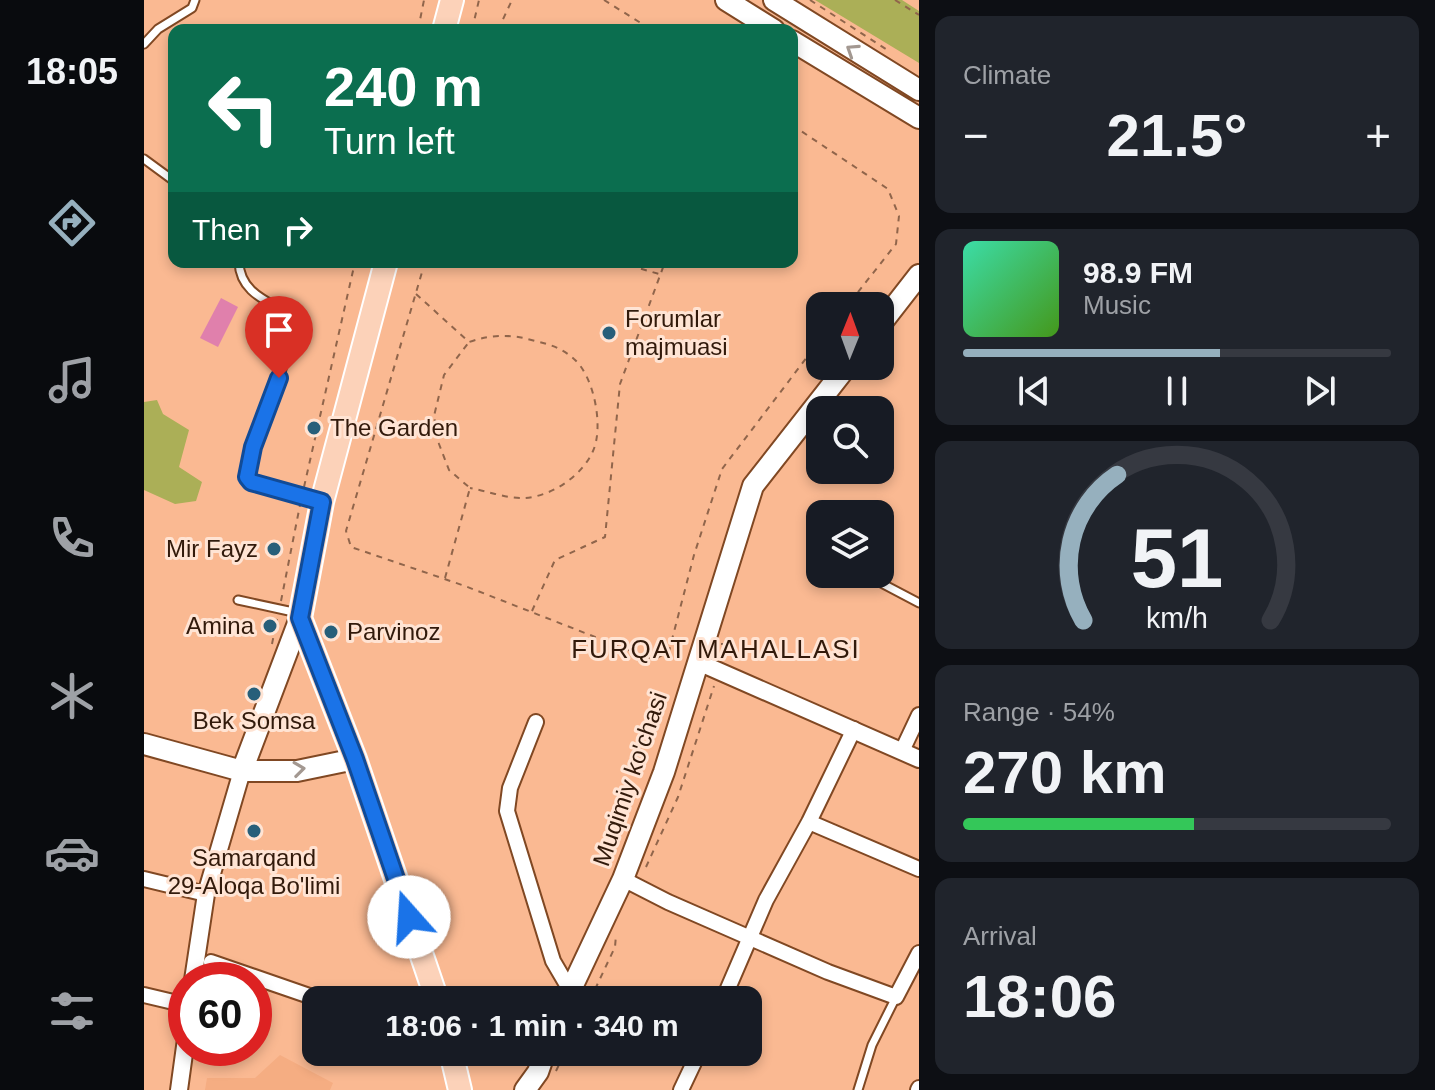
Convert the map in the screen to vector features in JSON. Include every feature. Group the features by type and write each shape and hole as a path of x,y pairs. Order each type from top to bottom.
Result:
{"main road":[{"path":"446,24 452,0"},
{"path":"726,0 765,24"},
{"path":"767,24 774,0 919,90"},
{"path":"798,45 919,118"},
{"path":"242,771 293,613 312,499 384,268"},
{"path":"894,307 919,275"},
{"name":"Muqimiy ko'chasi","path":"572,986 623,879 664,772 753,486 836,380"},
{"path":"293,613 355,759 432,986"},
{"path":"144,744 242,771 297,771 355,759"},
{"path":"454,1066 460,1090"},
{"path":"525,1090 540,1066"}],"street":[{"path":"698,662 919,759"},
{"path":"902,751 919,715"},
{"path":"536,722 510,788 507,811 553,961 564,986"},
{"path":"729,986 766,900 809,822 854,729"},
{"path":"196,962 206,894 242,771"},
{"path":"809,822 919,869"},
{"path":"144,879 206,894"},
{"path":"623,879 828,972 896,997 919,953"},
{"path":"272,983 302,993"},
{"path":"144,995 168,1001"},
{"path":"179,1090 182,1066"},
{"path":"681,1090 692,1066"}],"lane":[{"path":"144,44 158,29 192,8 195,0"},
{"path":"144,159 168,177"},
{"path":"239,268 245,287 292,316 296,322 272,403 253,447 247,477 251,482 312,499"},
{"path":"891,588 919,603"},
{"path":"238,600 293,613"},
{"path":"858,1090 872,1045 896,997"}],"path":[{"path":"419,24 424,0"},
{"path":"473,24 479,0"},
{"path":"501,24 512,0"},
{"path":"604,0 642,24"},
{"path":"810,0 895,55"},
{"path":"895,0 919,15"},
{"path":"798,129 888,189 899,216 896,244 858,292"},
{"path":"270,654 293,613 354,268"},
{"path":"423,268 346,531 351,547 444,579 654,660 669,651 694,555 722,469 806,358"},
{"path":"637,268 660,275"},
{"path":"532,612 555,560 605,537 620,384 663,268"},
{"path":"416,294 469,342"},
{"path":"491,335 528,339 554,346 576,360 589,380 598,406 594,450 562,487 524,498 470,488 449,470 439,444 434,416 444,375 469,342 491,335"},
{"path":"444,579 470,488"}],"shaded area":[{"path":"221,298 238,307 218,347 200,338"},
{"path":"280,1055 333,1083 330,1090 205,1090 207,1078 255,1078 272,1066"}],"green space":[{"path":"815,0 902,0 919,11 919,63"},
{"path":"157,400 163,414 189,430 179,467 202,482 196,501 175,504 144,490 144,402"}],"place":[{"name":"Forumlar majmuasi","path":"609,333"},
{"name":"The Garden","path":"314,428"},
{"name":"Mir Fayz","path":"274,549"},
{"name":"Amina","path":"270,626"},
{"name":"Parvinoz","path":"331,632"},
{"name":"Bek Somsa","path":"254,694"},
{"name":"Samarqand 29-Aloqa Bo'limi","path":"254,831"}],"district":[{"name":"FURQAT MAHALLASI","path":"716,649"}],"route":[{"path":"279,378 253,447 247,477 251,482 322,502 300,618 355,759 409,917"}]}
